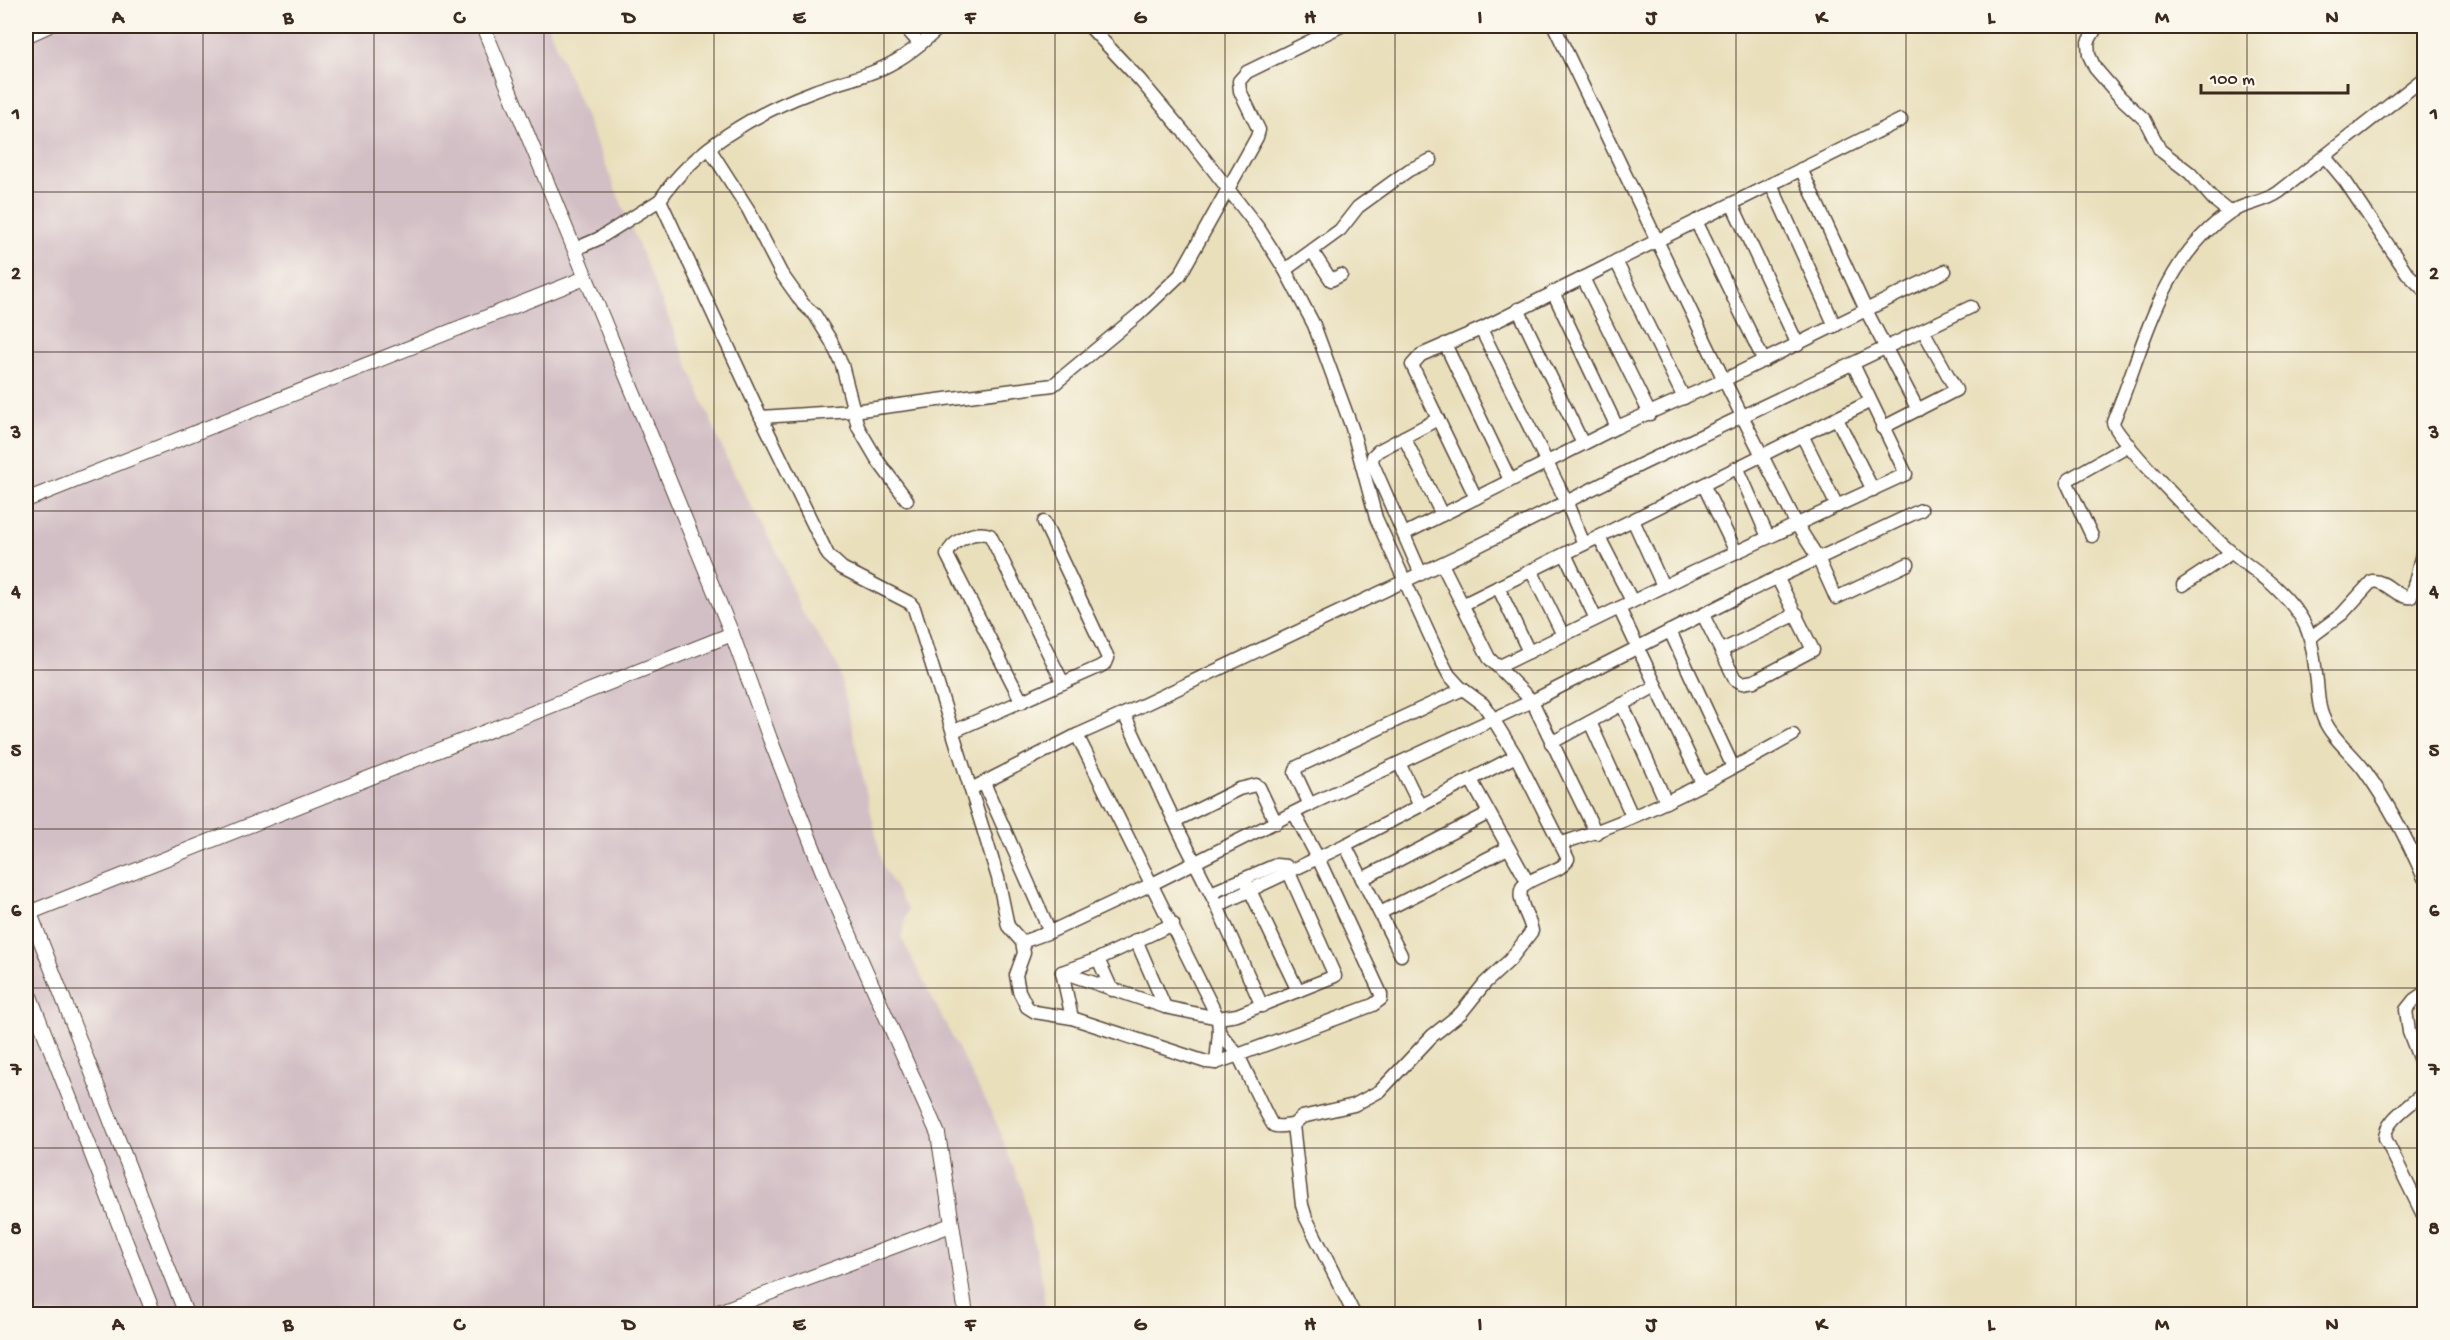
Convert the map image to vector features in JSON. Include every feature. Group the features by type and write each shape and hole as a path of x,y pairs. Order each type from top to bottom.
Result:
{"street":[{"path":"26,36 48,26"},
{"path":"483,26 732,634 770,739 830,891 938,1134 966,1314"},
{"path":"904,26 920,44"},
{"path":"575,249 598,239 660,200 681,173 709,148 767,112 812,92 893,63 941,26"},
{"path":"1089,26 1146,87 1230,190 1286,270 1314,325 1352,428 1376,518 1447,672 1463,689 1483,704 1493,719 1516,756 1565,851 1564,866 1527,881 1520,892 1530,919 1530,935 1510,960 1485,983 1461,1013 1432,1036 1380,1091 1354,1105 1302,1117 1293,1125 1276,1126 1270,1121 1238,1055 1219,1032"},
{"path":"761,417 853,411 1053,385 1139,315 1180,275 1230,190 1259,130 1240,91 1239,81 1247,72 1341,26"},
{"path":"1554,26 1724,380 1797,525 1818,558 1836,598 1908,564"},
{"path":"2097,26 2088,42 2089,55 2095,68 2120,97 2145,120 2160,150 2190,173 2214,200 2229,212"},
{"path":"2424,78 2270,198 2229,212 2190,249 2168,281 2154,312 2135,369 2113,422 2113,426 2184,507 2231,553 2282,594 2306,623 2311,637 2324,722 2367,773 2408,844 2424,878"},
{"path":"1476,498 1412,365 1421,355 1481,329 1901,120"},
{"path":"709,148 748,209 781,273 803,304 815,315 831,341 842,365 858,427 907,501"},
{"path":"2325,157 2356,196 2407,273 2424,290"},
{"path":"1286,270 1343,228 1358,207 1409,170 1431,160"},
{"path":"1801,170 1885,349 1918,410"},
{"path":"1771,184 1835,326"},
{"path":"660,200 828,555 842,568 910,603 914,608 998,878 1008,926 1022,942 1024,953 1016,975 1017,985 1027,1007 1035,1012 1072,1018 1216,1063 1373,1005 1381,999 1382,994 1318,858 1294,813"},
{"path":"1732,204 1798,345"},
{"path":"1696,221 1764,361"},
{"path":"1312,251 1331,280 1341,275"},
{"path":"1616,261 1684,398"},
{"path":"1404,534 1617,427 1798,345 1945,271"},
{"path":"26,500 585,278"},
{"path":"1583,278 1650,414"},
{"path":"1553,292 1617,427"},
{"path":"971,789 1077,735 1442,564 1566,501 1971,307"},
{"path":"1518,309 1583,444"},
{"path":"1481,329 1566,501 1584,544"},
{"path":"1882,428 1956,390 1923,330"},
{"path":"1445,344 1510,480"},
{"path":"1498,667 1663,586 1906,474 1869,402 1853,364"},
{"path":"1464,604 1869,402"},
{"path":"1837,418 1873,490"},
{"path":"1420,574 1372,462 1373,456 1378,451 1437,419"},
{"path":"1802,435 1837,506"},
{"path":"1404,437 1442,515"},
{"path":"2092,536 2067,483 2069,479 2129,445"},
{"path":"1738,469 1768,537"},
{"path":"1704,486 1736,552"},
{"path":"1022,942 1050,932 1152,884 1294,813 1532,701 1778,577 1921,510"},
{"path":"1633,520 1663,586"},
{"path":"954,731 1106,663 1108,658 1044,522"},
{"path":"1022,702 946,555 948,550 964,538 976,533 990,535 1063,683"},
{"path":"1599,537 1632,601"},
{"path":"2311,637 2342,614 2372,581 2379,581 2405,597 2411,597 2424,547"},
{"path":"2183,585 2231,553"},
{"path":"1565,554 1596,619"},
{"path":"1442,564 1489,658 1532,701 1596,833"},
{"path":"1532,570 1563,635"},
{"path":"1703,615 1738,681 1747,683 1754,681 1813,650 1778,577"},
{"path":"1498,587 1529,652"},
{"path":"1619,608 1702,783"},
{"path":"1722,651 1797,614"},
{"path":"1670,631 1733,766"},
{"path":"186,1314 27,910 732,634"},
{"path":"1551,743 1656,686"},
{"path":"1310,806 1296,776 1297,767 1463,689"},
{"path":"1622,704 1666,802"},
{"path":"1124,714 1211,893 1262,1006"},
{"path":"1590,722 1632,816"},
{"path":"1077,735 1218,1018 1216,1063"},
{"path":"1565,851 1596,833 1666,802 1792,735"},
{"path":"1217,906 1251,892 1345,845 1516,756"},
{"path":"1399,763 1420,806"},
{"path":"1471,780 1527,881"},
{"path":"984,783 1050,932"},
{"path":"1175,821 1239,789 1256,785 1276,823"},
{"path":"1362,879 1489,813"},
{"path":"1345,845 1401,955"},
{"path":"1380,913 1508,848"},
{"path":"1062,972 1165,1007 1218,1018 1237,1015 1333,977 1335,974 1286,866 1280,864 1211,893"},
{"path":"1245,879 1298,991"},
{"path":"1062,972 1173,924"},
{"path":"1136,940 1165,1007"},
{"path":"1098,958 1112,990"},
{"path":"1062,972 1072,1018"},
{"path":"26,986 154,1314"},
{"path":"2424,993 2409,1004 2406,1019 2424,1071"},
{"path":"2424,1092 2391,1123 2385,1132 2385,1138 2424,1217"},
{"path":"1293,1125 1302,1205 1306,1218 1353,1314"},
{"path":"713,1314 951,1225"}],"shaded area":[{"path":"26,26 548,26 731,469 778,554 800,609 838,666 883,866 908,910 901,937 996,1122 1022,1190 1041,1273 1046,1314 26,1314"}]}
